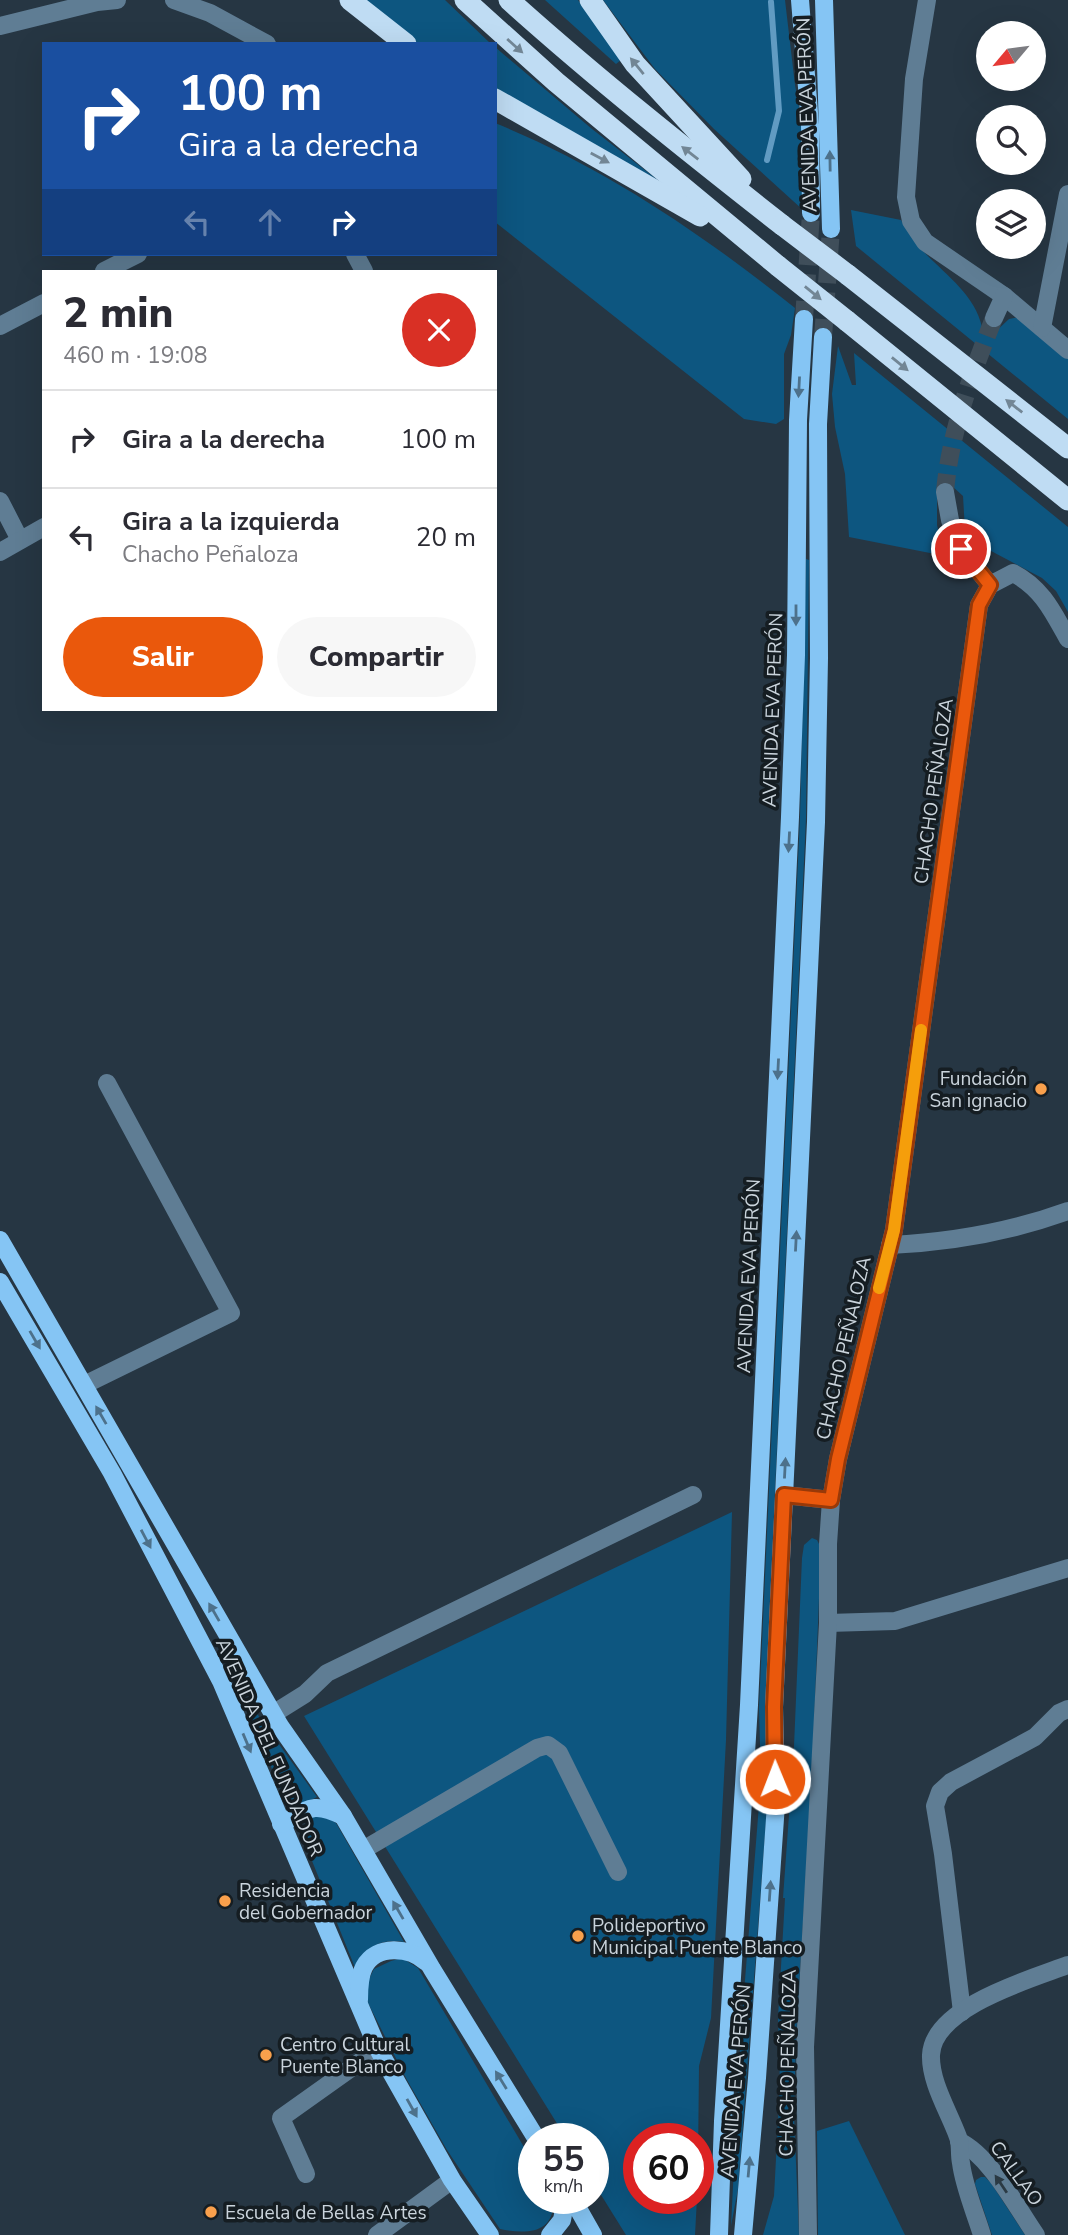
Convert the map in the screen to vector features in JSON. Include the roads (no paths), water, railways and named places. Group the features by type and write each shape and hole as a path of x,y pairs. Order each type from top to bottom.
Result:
{"highway":[{"path":"349,0 366,19 379,42"},
{"path":"349,0 403,42"},
{"path":"465,0 556,82 778,266 1068,500"},
{"path":"509,0 665,134 1068,448"},
{"path":"590,0 635,64 782,225"},
{"path":"497,100 640,180 778,266"},
{"path":"497,110 540,125"}],"main road":[{"name":"AVENIDA EVA PERÓN","path":"800,0 810,125 811,213"},
{"name":"AVENIDA EVA PERÓN","path":"824,0 831,229"},
{"name":"AVENIDA EVA PERÓN","path":"719,2235 723,2121 749,1705 788,859 796,655 797,421 804,319"},
{"name":"AVENIDA EVA PERÓN","path":"743,2235 776,1804 774,1707 816,822 820,658 817,434 823,337"},
{"name":"AVENIDA DEL FUNDADOR","path":"0,1240 272,1714 343,1816 432,1969 528,2123"},
{"name":"AVENIDA DEL FUNDADOR","path":"0,1282 112,1474 221,1681 378,2049 452,2180 491,2233"},
{"path":"281,1824 314,1807 326,1808 343,1816"},
{"path":"359,2003 360,1982 365,1965 388,1950 417,1954 432,1969"},
{"path":"550,2235 562,2220 563,2214"},
{"path":"581,2214 593,2235"}],"street":[{"path":"0,26 97,2 117,0"},
{"path":"174,0 210,13 263,42"},
{"path":"927,0 914,79 906,197 911,221 925,242 1004,296 1068,350"},
{"path":"1042,328 1068,194"},
{"path":"106,270 134,256"},
{"path":"994,318 1004,296"},
{"path":"0,326 42,304"},
{"path":"945,492 950,520 961,549 990,585 1013,573 1028,581 1043,595 1068,639"},
{"path":"0,501 20,540"},
{"path":"0,552 42,528"},
{"name":"CHACHO PEÑALOZA","path":"808,2235 805,2047 828,1623 831,1500 838,1459 890,1245 979,605 990,585"},
{"path":"84,1385 231,1312 107,1083"},
{"path":"890,1245 977,1237 1025,1226 1068,1211"},
{"path":"272,1714 305,1694 327,1673 693,1495"},
{"path":"784,1495 831,1500"},
{"path":"828,1623 895,1621 1068,1568"},
{"path":"1068,1709 1059,1713 1035,1737 951,1782 940,1792 935,1806 962,2012 986,1996 1068,1965"},
{"path":"363,1850 537,1748 548,1745 559,1753 618,1872"},
{"name":"CALLAO","path":"962,2012 954,2017 935,2040 931,2056 936,2082 959,2141 961,2164 982,2235"},
{"path":"306,2174 281,2118 378,2049"},
{"name":"CALLAO","path":"959,2141 971,2147 993,2173 1036,2235"},
{"path":"377,2235 452,2180"}],"waterway":[{"path":"767,160 779,111 771,2"}],"tunnel":[{"path":"804,319 811,213"},
{"path":"823,337 831,229"},
{"path":"945,492 957,425 994,318"}],"place":[{"name":"Fundación San ignacio","path":"1041,1089"},
{"name":"Residencia del Gobernador","path":"225,1901"},
{"name":"Polideportivo Municipal Puente Blanco","path":"578,1936"},
{"name":"Centro Cultural Puente Blanco","path":"266,2055"},
{"name":"Escuela de Bellas Artes","path":"211,2212"}]}
